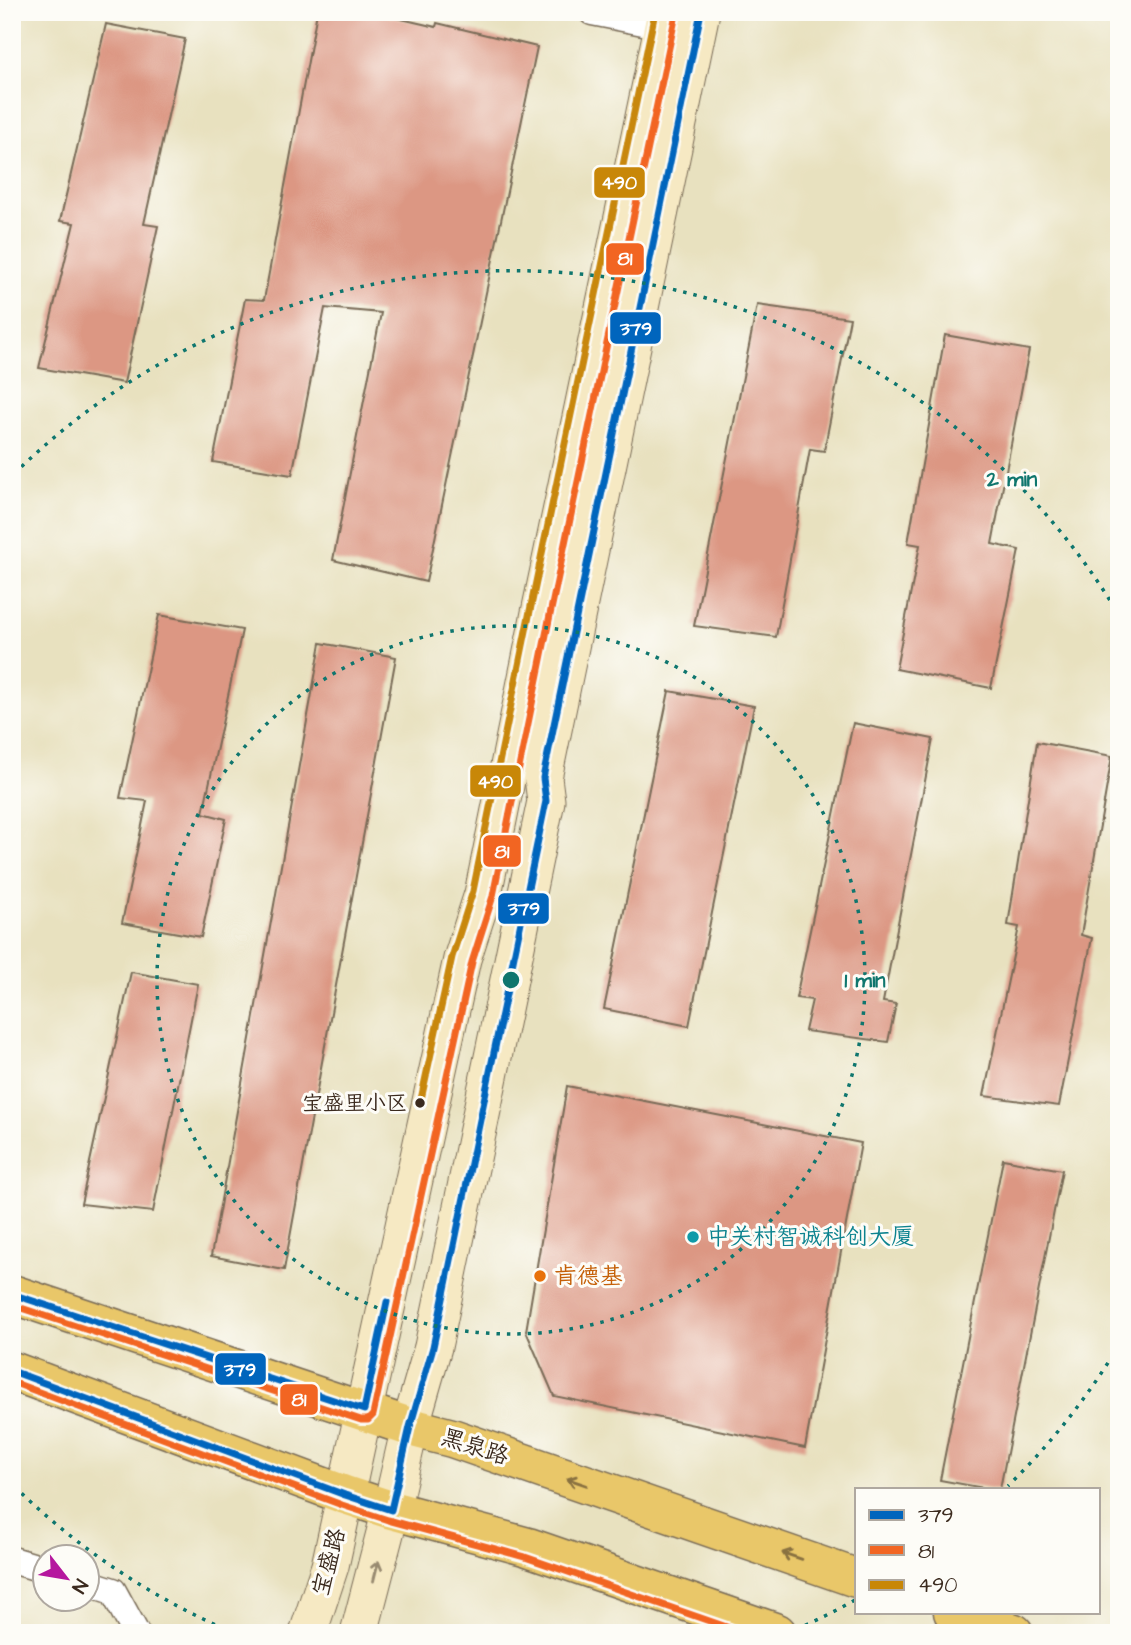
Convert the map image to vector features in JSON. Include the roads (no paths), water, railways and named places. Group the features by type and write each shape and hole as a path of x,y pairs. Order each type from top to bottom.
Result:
{"main road":[{"name":"黑泉路","path":"12,1294 410,1427 452,1438 855,1578"},
{"path":"12,1371 345,1495 528,1547 777,1633"},
{"path":"959,1614 1014,1633"}],"street":[{"path":"592,12 665,19"},
{"name":"宝盛路","path":"359,1633 410,1427 433,1347 546,801 543,778 701,12"},
{"name":"宝盛路","path":"308,1633 330,1566 462,959 483,894 665,19"},
{"path":"12,1560 32,1566"},
{"path":"102,1587 113,1591 136,1633"}],"place":[{"name":"宝盛里小区","path":"420,1103"},
{"name":"中关村智诚科创大厦","path":"693,1237"},
{"name":"肯德基","path":"540,1276"}]}
